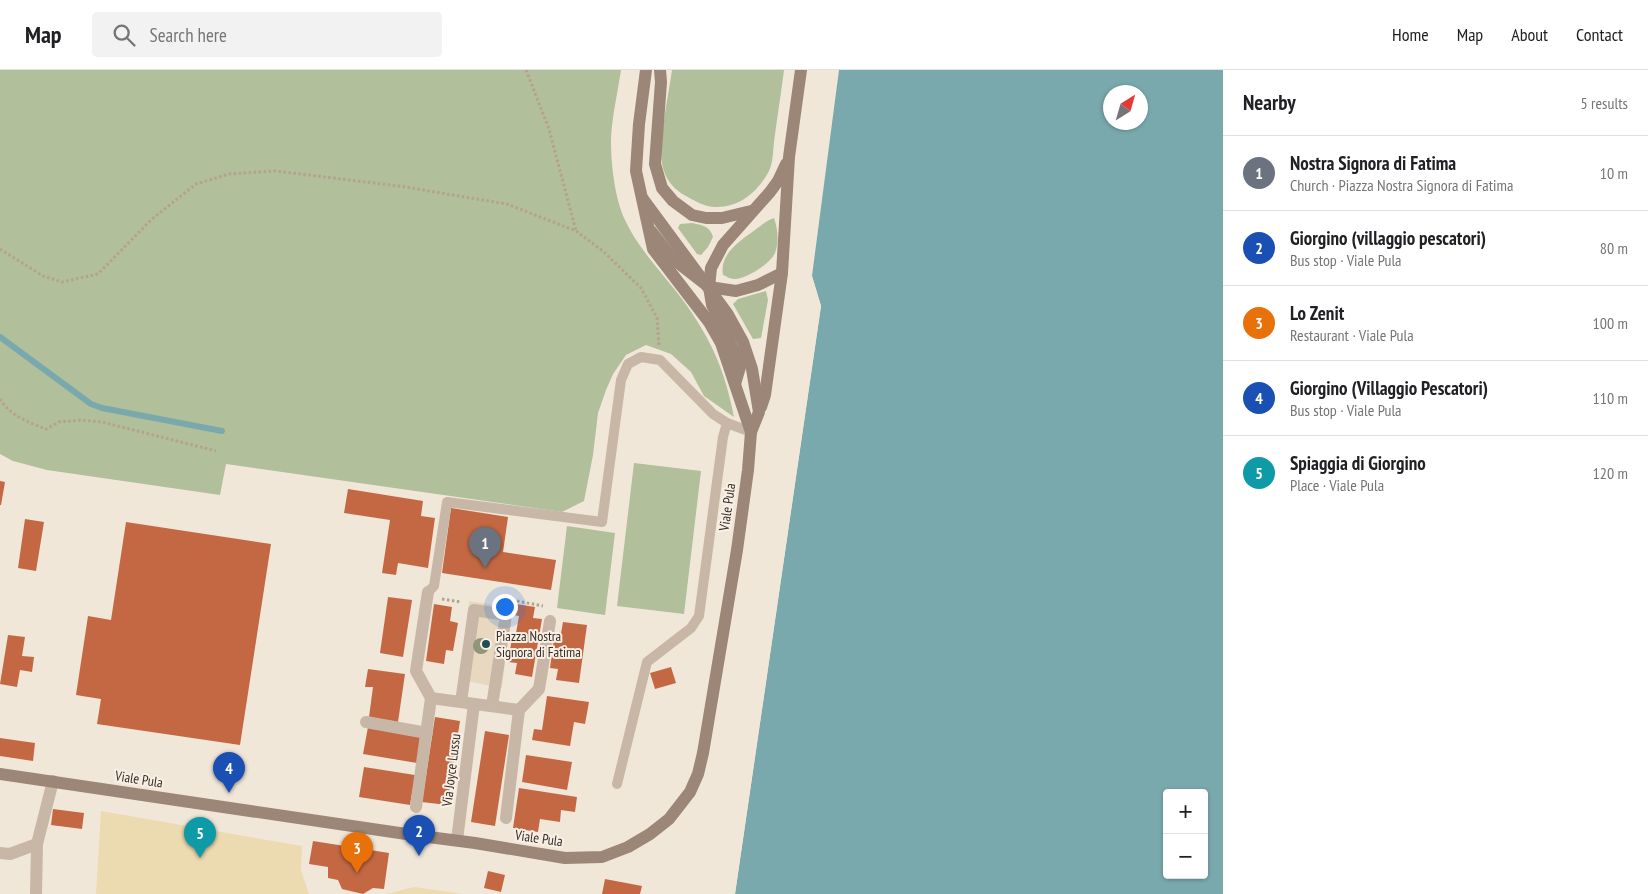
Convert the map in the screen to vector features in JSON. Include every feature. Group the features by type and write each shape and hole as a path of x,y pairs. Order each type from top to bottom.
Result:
{"street":[{"path":"646,70 639,124 636,171 653,249 709,322 721,343 751,432"},
{"path":"660,70 661,82 655,164 662,188 673,201 692,215 706,218 722,218 751,211"},
{"path":"751,432 765,395 782,273 789,157 801,70"},
{"path":"736,384 740,367 712,305 709,287 711,268 723,245 778,181 789,157"},
{"path":"643,199 709,287 727,313 743,342 752,368 759,412"},
{"path":"649,229 673,259 709,287 736,291 758,285 782,273"},
{"name":"Viale Pula","path":"0,774 413,836 457,840 565,858 602,856 628,847 650,834 668,819 690,792 698,774 704,753 736,550 748,470 751,432"},
{"path":"416,807 431,698 416,671 427,594"},
{"path":"461,702 474,610 506,615 492,706"},
{"path":"506,818 519,710 539,689 550,621"},
{"path":"431,698 519,710"},
{"name":"Via Joyce Lussu","path":"457,840 474,704"},
{"path":"366,722 427,733"},
{"path":"36,894 37,844 53,781"},
{"path":"0,853 10,854 37,844"}],"lane":[{"path":"427,594 434,586 447,502 602,522 621,380 628,364 641,357 660,360 713,414 728,423 751,432"},
{"path":"617,784 647,662 691,628 699,616 722,437 728,423"}],"path":[{"path":"526,70 548,129 576,231"},
{"path":"0,248 43,276 62,282 98,274 152,219 196,184 229,174 275,171 399,186 507,204 576,231 604,252 640,288 657,318 660,360"},
{"path":"0,399 3,404 26,421 46,429 60,422 80,420 102,422 216,451"},
{"path":"427,594 462,603 474,610"},
{"path":"506,615 513,601 552,607 550,621"}],"green space":[{"path":"0,70 621,70 613,116 611,142 614,182 622,212 637,242 685,303 703,330 722,371 734,417 704,396 691,372 671,354 646,345 626,355 613,374 598,413 593,455 584,501 562,512 226,464 220,495 47,470 13,461 0,454"},
{"path":"672,70 784,70 770,168 759,186 740,202 724,207 704,205 678,191 667,177 663,168 661,147"},
{"path":"774,218 777,231 776,249 768,262 739,279 723,275 724,261 727,254 743,239"},
{"path":"692,223 708,228 712,233 713,237 708,247 701,255 697,254 678,228 680,224"},
{"path":"766,291 768,300 761,338 753,339 733,304 738,299"},
{"path":"634,463 701,471 684,614 617,606"},
{"path":"567,526 615,533 605,615 557,608"}],"sand":[{"path":"101,811 302,846 301,870 309,894 96,894"},
{"path":"414,887 463,894 387,894"}],"shaded area":[{"name":"Piazza Nostra Signora di Fatima","path":"469,601 511,607 502,688 460,680"}],"water":[{"path":"839,70 1223,70 1223,894 735,894 821,306 812,276"}],"pier":[{"path":"812,276 821,306 735,894 732,894 818,306 811,282"}],"building":[{"path":"0,481 5,482 1,505 0,505"},
{"path":"348,489 423,501 421,516 435,518 428,568 398,563 396,575 382,573 390,520 344,513"},
{"path":"451,508 508,517 503,552 556,560 551,590 442,573"},
{"path":"25,519 44,522 36,571 18,568"},
{"path":"126,522 271,544 240,745 97,724 101,699 76,695 88,616 111,620"},
{"path":"388,597 412,600 403,657 380,653"},
{"path":"434,604 452,607 450,621 458,623 453,651 446,650 444,664 426,661"},
{"path":"516,604 535,607 533,618 542,619 532,677 515,674 517,663 508,662 513,632 516,633 519,616 514,615"},
{"path":"563,622 587,625 579,683 556,680 558,669 550,668 554,638 560,639"},
{"path":"8,635 25,637 22,656 34,657 32,672 20,670 17,687 0,684"},
{"path":"671,667 676,683 655,689 650,673"},
{"path":"368,669 405,674 398,722 369,717 373,687 365,687"},
{"path":"547,696 589,702 585,724 574,722 570,746 532,740 534,729 542,730"},
{"path":"435,717 460,721 447,805 422,802"},
{"path":"368,727 422,736 417,763 363,754"},
{"path":"485,731 509,735 495,826 471,822"},
{"path":"0,738 35,743 33,761 0,756"},
{"path":"526,755 572,762 567,790 522,782"},
{"path":"364,767 415,775 410,805 359,797"},
{"path":"519,788 577,797 575,812 561,810 560,822 540,819 538,832 513,828"},
{"path":"53,809 84,813 82,829 51,825"},
{"path":"313,841 389,853 384,889 373,888 363,894 342,889 338,880 328,878 328,867 309,864"},
{"path":"488,871 505,875 501,892 484,888"},
{"path":"605,879 642,886 640,894 602,894"}],"waterway":[{"path":"0,337 91,404 102,408 222,431"}],"place":[{"name":"Nostra Signora di Fatima","path":"485,568"},
{"name":"Piazza Nostra Signora di Fatima","path":"486,644"},
{"name":"Giorgino (Villaggio Pescatori)","path":"229,793"},
{"name":"Giorgino (villaggio pescatori)","path":"419,856"},
{"name":"Spiaggia di Giorgino","path":"200,858"},
{"name":"Lo Zenit","path":"357,873"}]}
